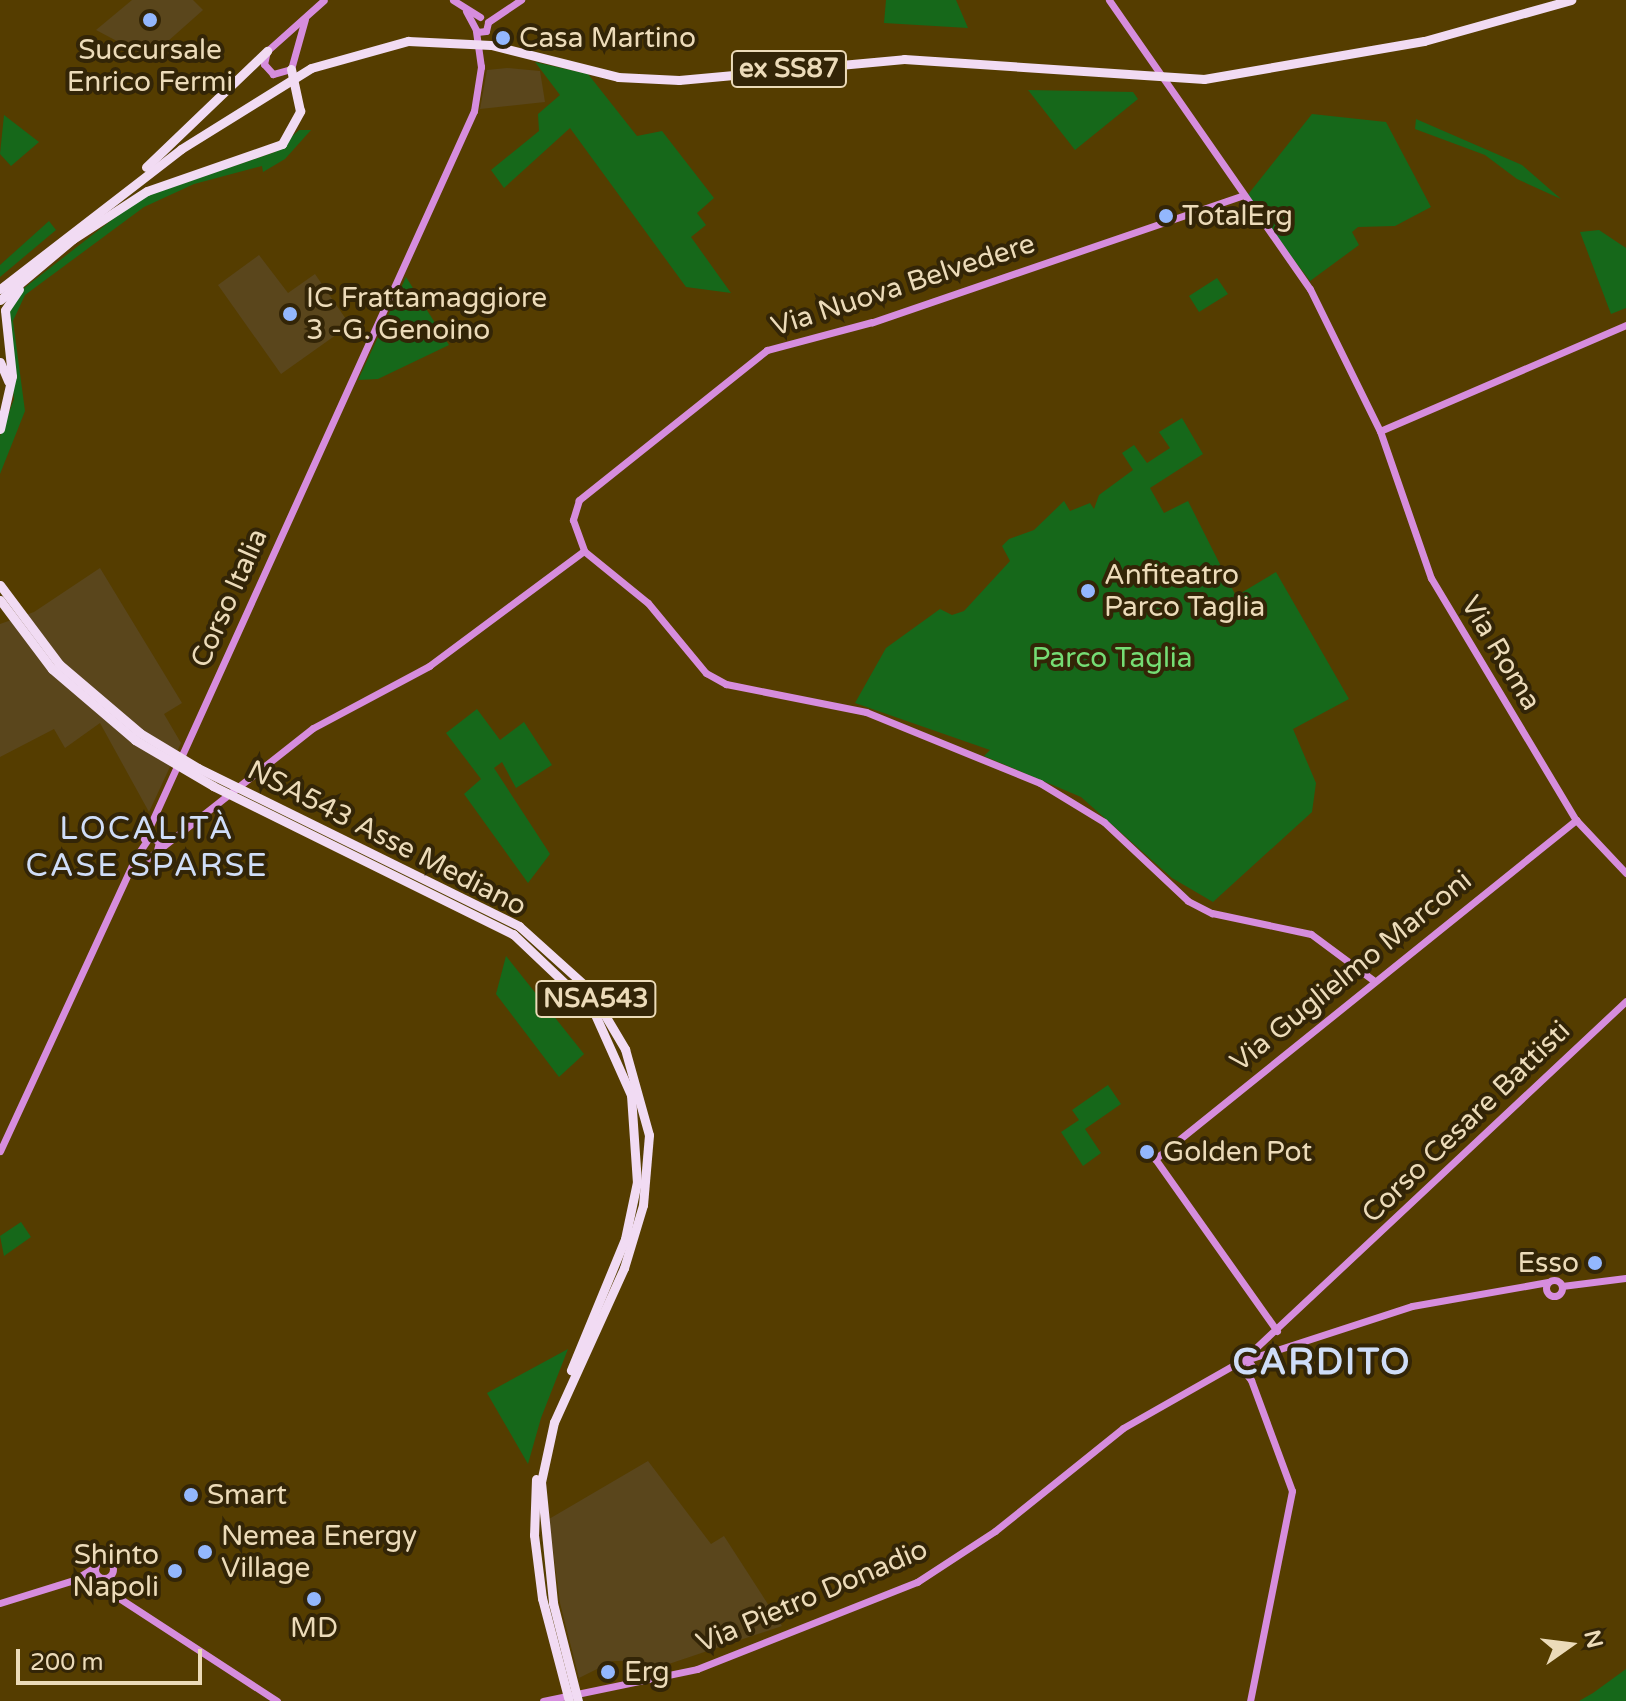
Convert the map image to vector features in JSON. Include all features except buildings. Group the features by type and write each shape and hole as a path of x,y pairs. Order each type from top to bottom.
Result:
{"highway":[{"name":"ex SS87","path":"0,300 101,206 181,149 311,68 408,41 514,48 618,77 679,80 904,59 1204,79 1424,41 1571,0"},
{"path":"101,206 267,51"},
{"path":"0,281 71,235 165,182 282,144 300,111 291,69"},
{"name":"ex SS87","path":"0,289 71,235"},
{"path":"0,429 11,389 5,310 40,266"},
{"path":"0,362 11,389"},
{"name":"NSA543 Asse Mediano","path":"0,585 59,664 140,733 198,768 519,926 590,990 625,1049 649,1135 643,1205 624,1268 554,1422 541,1482 553,1603 578,1701"},
{"name":"NSA543 Asse Mediano","path":"0,600 52,669 135,740 213,786 513,934 574,987 612,1044 637,1124 634,1204 550,1422 535,1489 542,1598 564,1700"}],"street":[{"path":"305,19 291,69 279,76 267,70 267,51 324,0"},
{"path":"453,0 480,17 487,26"},
{"path":"474,28 487,26 521,0"},
{"name":"Via Roma","path":"1109,0 1241,196 1310,289 1380,431 1431,578 1576,820 1626,873"},
{"path":"466,11 481,46"},
{"path":"474,28 480,17"},
{"path":"481,46 487,26"},
{"name":"Corso Italia","path":"0,1151 474,111 481,46"},
{"name":"Via Nuova Belvedere","path":"584,551 575,506 767,350 872,322 1241,196"},
{"path":"1380,431 1626,325"},
{"path":"584,551 648,603 706,673 726,684 866,712 1040,783 1104,822 1188,901 1212,913 1311,934 1373,980"},
{"name":"Corso Italia","path":"127,878 170,837 313,728 392,687 584,551"},
{"name":"Via Guglielmo Marconi","path":"1277,1331 1155,1159 1373,980 1576,820"},
{"path":"152,823 157,850"},
{"path":"144,839 170,837"},
{"path":"138,852 147,859"},
{"name":"Corso Cesare Battisti","path":"1246,1364 1277,1331 1626,1001"},
{"path":"1562,1286 1556,1297 1546,1292 1548,1282 1562,1286 1626,1278"},
{"name":"Via Pietro Donadio","path":"543,1701 564,1700 697,1669 917,1582 995,1531 1123,1428 1260,1357 1412,1306 1529,1288 1548,1282"},
{"name":"Via Pietro Donadio","path":"1529,1288 1546,1292"},
{"path":"1246,1364 1292,1491 1250,1701"},
{"path":"0,1603 74,1580 106,1560 120,1597"},
{"path":"95,1567 102,1577 112,1573"},
{"path":"74,1580 96,1583 120,1597 277,1701"}],"shaded area":[{"name":"Succursale Enrico Fermi","path":"132,0 193,0 203,10 149,58 96,30"},
{"path":"487,70 540,71 545,102 480,109"},
{"name":"IC Frattamaggiore 3 -G. Genoino","path":"259,255 288,293 315,274 350,325 281,374 218,285"},
{"path":"100,568 182,703 164,714 181,743 149,812 100,723 65,748 54,729 0,757 0,624 34,612"},
{"path":"648,1461 711,1544 724,1536 782,1626 636,1675 632,1661 613,1661 579,1678 560,1603 549,1519"}],"green space":[{"path":"886,0 956,0 968,28 884,23"},
{"path":"535,62 588,74 637,136 662,131 714,198 697,213 706,225 691,237 731,293 686,287 570,128 504,188 491,170 539,131 538,114 560,95"},
{"path":"1028,90 1133,92 1138,99 1075,150"},
{"path":"1312,114 1386,122 1431,207 1395,226 1358,227 1352,232 1359,245 1310,281 1246,197"},
{"path":"4,115 39,142 11,166 0,154"},
{"path":"1416,119 1522,165 1561,199 1517,179 1485,155 1415,129"},
{"path":"299,130 311,130 285,159 263,172 262,166 194,184 144,207 25,295 13,321 25,411 0,474 0,436 14,399 6,319 19,292 140,198 275,152"},
{"path":"49,221 56,230 0,277 0,265"},
{"path":"1599,230 1626,248 1626,308 1611,314 1580,232"},
{"path":"406,277 449,345 378,379 358,380"},
{"path":"1217,278 1228,294 1199,312 1189,296"},
{"name":"Parco Taglia","path":"1182,418 1203,454 1150,488 1164,513 1188,501 1236,596 1276,572 1349,699 1293,729 1316,783 1312,812 1213,902 1172,878 1081,797 984,756 990,750 855,703 886,648 940,609 952,615 964,611 1010,561 1002,546 1009,539 1034,530 1064,501 1070,511 1090,503 1094,509 1099,495 1133,470 1122,453 1134,445 1147,463 1170,448 1159,432"},
{"path":"477,709 500,740 524,722 552,765 516,788 502,762 494,768 550,854 528,883 464,794 481,779 446,733"},
{"path":"506,956 584,1054 559,1077 496,994"},
{"path":"1108,1085 1121,1104 1085,1129 1101,1153 1083,1166 1061,1132 1079,1120 1072,1110"},
{"path":"21,1222 31,1237 4,1256 0,1236"},
{"path":"568,1349 541,1418 528,1464 487,1393"},
{"path":"1626,1669 1626,1701 1579,1701 1593,1693"}],"place":[{"name":"Succursale Enrico Fermi","path":"150,20"},
{"name":"Casa Martino","path":"503,38"},
{"name":"TotalErg","path":"1166,216"},
{"name":"IC Frattamaggiore 3 -G. Genoino","path":"290,314"},
{"name":"Anfiteatro Parco Taglia","path":"1088,591"},
{"name":"Golden Pot","path":"1147,1152"},
{"name":"Esso","path":"1595,1263"},
{"name":"Smart","path":"191,1495"},
{"name":"Nemea Energy Village","path":"205,1552"},
{"name":"Shinto Napoli","path":"175,1571"},
{"name":"MD","path":"314,1599"},
{"name":"Erg","path":"608,1672"}],"district":[{"name":"LOCALITÀ CASE SPARSE","path":"147,848"},
{"name":"CARDITO","path":"1322,1363"}]}
